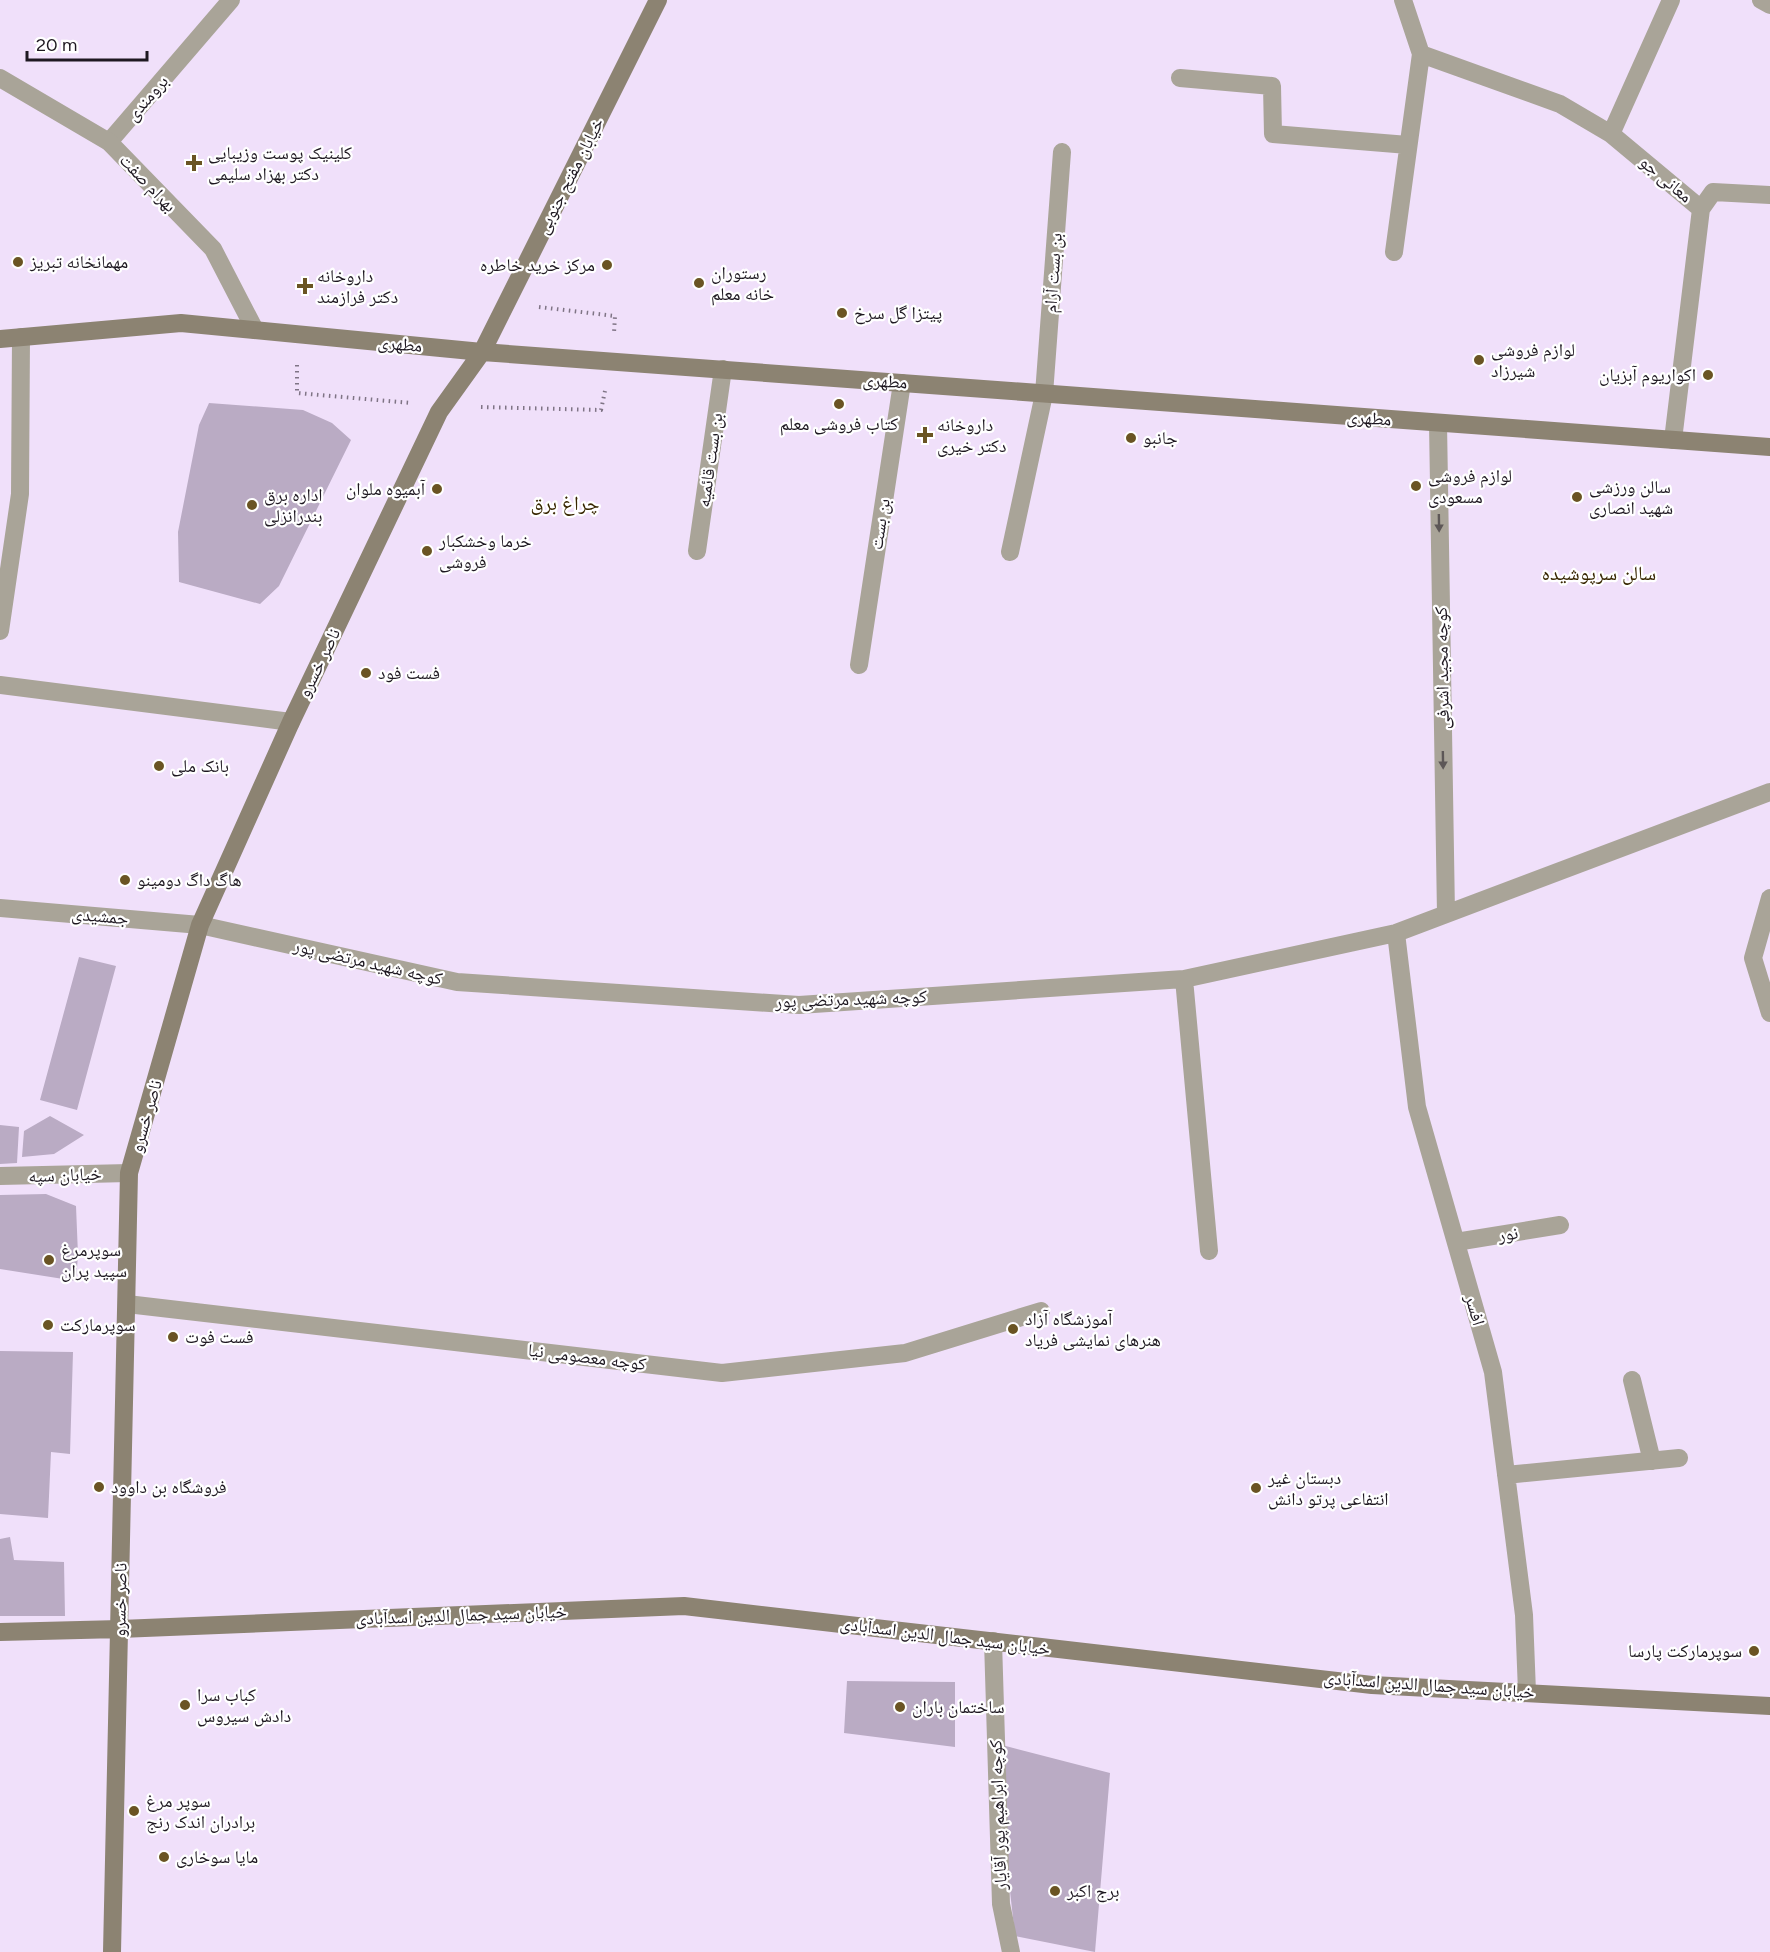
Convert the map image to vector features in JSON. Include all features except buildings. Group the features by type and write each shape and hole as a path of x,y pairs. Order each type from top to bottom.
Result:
{"street":[{"name":"برومندی","path":"109,142 231,0"},
{"name":"خیابان مفتح جنوبی","path":"482,351 658,0"},
{"path":"1394,252 1421,54 1403,0"},
{"path":"1611,134 1671,0"},
{"path":"1761,0 1770,5"},
{"name":"معانی جو","path":"1421,54 1560,104 1611,134 1701,209 1673,440"},
{"name":"بهرام صفت","path":"0,78 109,142 213,249 255,330"},
{"path":"1180,78 1272,86 1273,134 1408,145"},
{"name":"بن بست آرام","path":"1010,552 1044,394 1062,152"},
{"path":"1701,209 1713,192 1770,195"},
{"name":"مطهری","path":"0,339 181,323 482,351 1770,447"},
{"path":"0,631 20,494 21,337"},
{"name":"ناصر خسرو","path":"112,1952 129,1173 200,925 291,722 440,412 482,351"},
{"name":"بن بست قائمیه","path":"697,551 723,369"},
{"name":"بن بست","path":"859,664 902,383"},
{"name":"کوچه مجید اشرفی","path":"1438,423 1446,914"},
{"path":"0,685 291,722"},
{"name":"کوچه شهید مرتضی پور","path":"200,925 457,982 799,1005 1184,979 1396,933 1770,792"},
{"path":"1770,898 1753,958 1770,1013"},
{"name":"جمشیدی","path":"0,908 200,925"},
{"name":"افسر","path":"1396,933 1417,1107 1493,1372 1524,1616 1527,1692"},
{"path":"1184,979 1209,1251"},
{"name":"خیابان سپه","path":"0,1176 129,1173"},
{"name":"نور","path":"1456,1242 1560,1225"},
{"name":"کوچه معصومی نیا","path":"127,1304 722,1373 905,1353 1041,1311"},
{"path":"1632,1380 1652,1461"},
{"path":"1506,1475 1678,1458"},
{"name":"خیابان سید جمال الدین اسدآبادی","path":"0,1632 684,1606 1372,1685 1770,1706"},
{"name":"کوچه ابراهیم پور آقایار","path":"993,1641 1001,1904 1011,1952"}],"place":[{"name":"کلینیک پوست وزیبایی دکتر بهزاد سلیمی","path":"194,163"},
{"name":"مهمانخانه تبریز","path":"18,262"},
{"name":"مرکز خرید خاطره","path":"607,265"},
{"name":"رستوران خانه معلم","path":"699,283"},
{"name":"داروخانه دکتر فرازمند","path":"305,286"},
{"name":"پیتزا گل سرخ","path":"842,313"},
{"name":"لوازم فروشی شیرزاد","path":"1479,360"},
{"name":"اکواریوم آبزیان","path":"1708,375"},
{"name":"کتاب فروشی معلم","path":"839,404"},
{"name":"داروخانه دکتر خیری","path":"925,435"},
{"name":"جانبو","path":"1131,438"},
{"name":"لوازم فروشی مسعودی","path":"1416,486"},
{"name":"آبمیوه ملوان","path":"437,489"},
{"name":"سالن ورزشی شهید انصاری","path":"1577,497"},
{"name":"اداره برق بندرانزلی","path":"252,505"},
{"name":"خرما وخشکبار فروشی","path":"427,551"},
{"name":"فست فود","path":"366,673"},
{"name":"بانک ملی","path":"159,766"},
{"name":"هاگ داگ دومینو","path":"125,880"},
{"name":"سوپرمرغ سپید پران","path":"49,1260"},
{"name":"سوپرمارکت","path":"48,1325"},
{"name":"آموزشگاه آزاد هنرهای نمایشی فریاد","path":"1013,1329"},
{"name":"فست فوت","path":"173,1337"},
{"name":"فروشگاه بن داوود","path":"99,1487"},
{"name":"دبستان غیر انتفاعی پرتو دانش","path":"1256,1488"},
{"name":"سوپرمارکت پارسا","path":"1754,1651"},
{"name":"کباب سرا دادش سیروس","path":"185,1705"},
{"name":"ساختمان باران","path":"900,1707"},
{"name":"سوپر مرغ برادران اندک رنج","path":"134,1811"},
{"name":"مایا سوخاری","path":"164,1857"},
{"name":"برج اکبر","path":"1055,1891"}],"district":[{"name":"چراغ برق","path":"565,503"},
{"name":"سالن سرپوشیده","path":"1599,573"}]}
